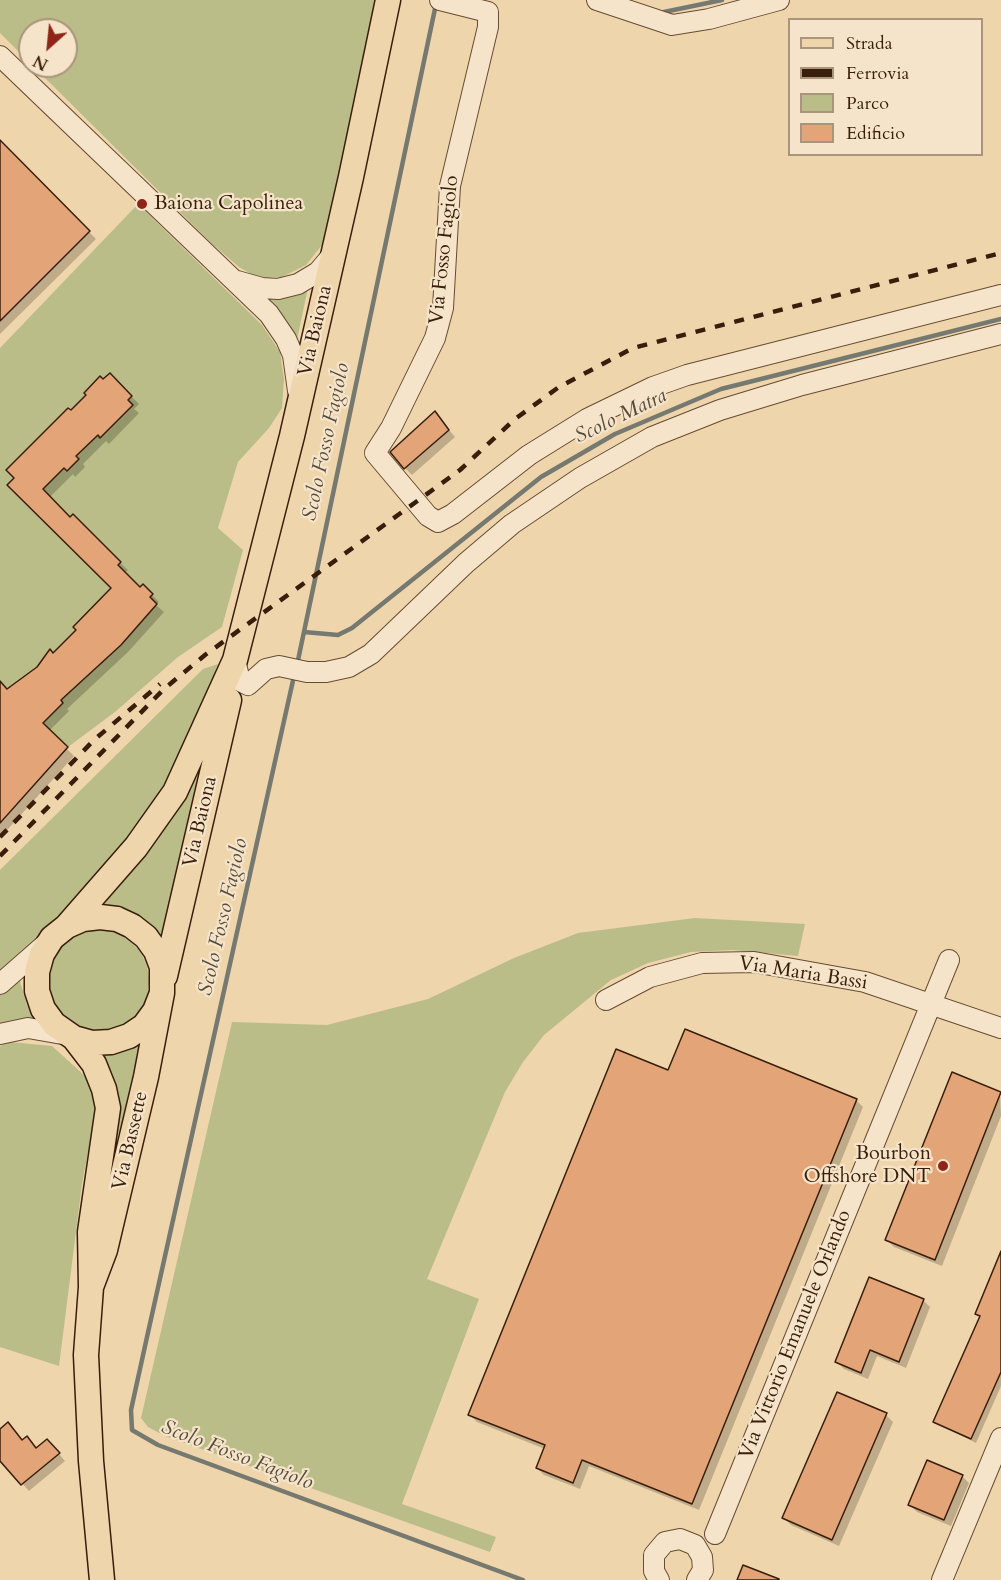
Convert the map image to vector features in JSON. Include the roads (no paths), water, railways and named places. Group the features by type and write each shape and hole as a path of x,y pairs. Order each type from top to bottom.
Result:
{"main road":[{"name":"Via Baiona","path":"162,989 229,704 235,660 299,406 334,253 388,0"},
{"name":"Via Baiona","path":"59,932 136,848 175,792 235,660"},
{"path":"100,917 117,919 132,926 146,937 156,951 162,967 162,989 155,1011 144,1026 129,1036 111,1042 92,1043 72,1037 49,1016 37,991 39,963 59,932 83,919 100,917"},
{"name":"Via Bassette","path":"91,1287 105,1250 146,1077 162,989"},
{"name":"Via Bassette","path":"72,1037 94,1064 104,1089 108,1108 90,1232 91,1287 86,1355 91,1461 102,1580"}],"street":[{"name":"Via Fosso Fagiolo","path":"440,0 462,5 489,6 486,35 450,186 443,308 435,338 391,428 375,453 428,516 438,522 453,514 529,455 587,419 653,387 687,375 1001,295"},
{"path":"597,0 672,25 709,19 779,0"},
{"path":"0,56 269,314 286,339 296,371 299,406"},
{"path":"235,280 262,288 278,289 298,284 318,272 334,253"},
{"path":"235,660 240,681 248,685 266,669 279,666 307,672 326,672 349,667 371,654 466,563 512,524 580,478 652,437 720,410 792,388 1001,334"},
{"name":"Via Baiona","path":"0,984 59,932"},
{"name":"Via Vittorio Emanuele Orlando","path":"700,1575 714,1534 949,960"},
{"name":"Via Maria Bassi","path":"606,1000 650,977 702,963 754,962 865,982 1001,1028"},
{"path":"0,1034 28,1028 45,1029 72,1037"},
{"path":"942,1580 1001,1438"},
{"path":"659,1580 653,1563 658,1548 672,1539 688,1540 695,1545 714,1534"},
{"name":"Via Vittorio Emanuele Orlando","path":"695,1545 702,1557 700,1575"}],"waterway":[{"path":"664,12 722,0"},
{"name":"Scolo Fosso Fagiolo","path":"297,665 436,4"},
{"name":"Scolo Matra","path":"304,632 338,635 352,628 541,477 615,434 721,389 1001,319"},
{"name":"Scolo Fosso Fagiolo","path":"294,676 131,1410 132,1430 158,1445 523,1580"}],"railway":[{"path":"0,856 164,689 205,655 460,470 515,419 559,387 633,348 1001,253"},
{"path":"0,837 94,740 160,684"}],"place":[{"name":"Baiona Capolinea","path":"142,204"},
{"name":"Bourbon Offshore DNT","path":"943,1166"}]}
